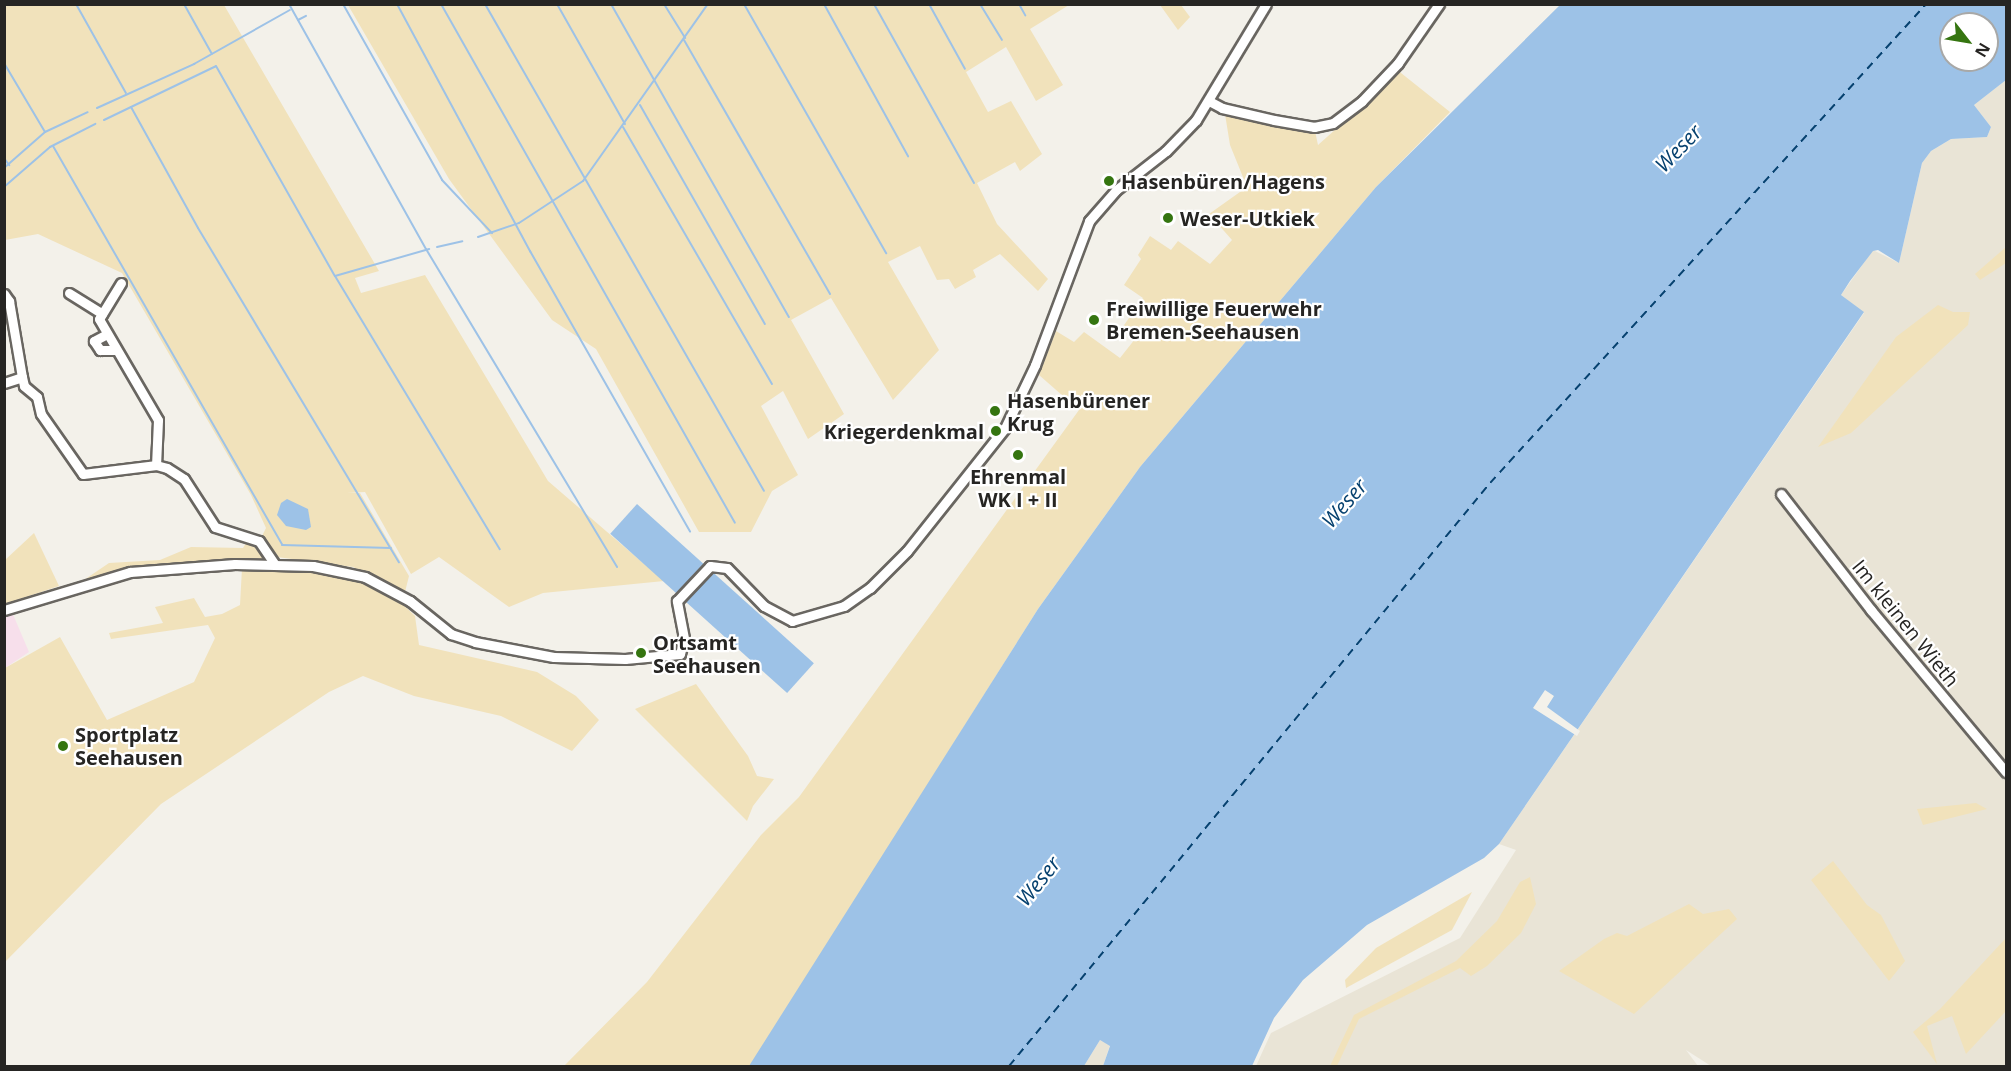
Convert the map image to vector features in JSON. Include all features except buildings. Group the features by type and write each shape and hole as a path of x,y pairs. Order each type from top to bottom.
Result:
{"street":[{"path":"4,610 130,572 275,565 332,568 365,577 410,601 451,634 554,657 625,659 680,654 684,638 677,601 710,566 727,568 764,606 792,621 844,606 870,588 907,551 1005,428 1035,365 1089,221 1116,190 1175,143 1209,101 1266,4"},
{"path":"1209,101 1222,108 1314,127 1333,123 1362,101 1398,63 1439,4"},
{"path":"121,283 99,319 158,420 156,465"},
{"path":"69,293 102,314"},
{"path":"4,294 9,301 24,386 37,397 41,414 83,474 156,465 184,480 215,527 259,541 275,565"},
{"path":"107,334 94,342 100,350 116,350"},
{"path":"4,383 22,377"},
{"name":"Im kleinen Wieth","path":"1781,494 1871,610 2007,772"}],"shaded area":[{"path":"5,5 224,5 379,271 355,278 361,293 425,275 548,481 664,581 543,593 509,607 439,557 411,574 365,492 347,493 360,493 409,576 405,592 353,567 277,557 261,538 266,528 251,495 122,273 38,234 5,240"},
{"path":"348,5 1069,5 1030,29 1063,85 1036,101 1006,47 966,72 988,112 1011,101 1042,154 1020,171 1015,162 977,183 997,224 1048,279 1038,291 1000,254 973,270 976,277 955,289 949,279 937,280 920,246 888,262 939,350 893,400 831,298 791,320 844,414 808,439 783,391 761,406 798,475 772,491 751,532 699,532 596,349 552,320 449,179"},
{"path":"1160,5 1181,5 1190,17 1178,30"},
{"path":"1396,69 1450,112 1376,187 1140,467 1038,609 751,1066 564,1066 647,982 761,835 799,797 1079,410 1039,375 1056,331 1074,342 1084,332 1120,358 1135,339 1122,328 1143,298 1124,285 1141,259 1138,255 1150,236 1171,250 1178,241 1210,264 1232,240 1209,214 1247,187 1230,145 1225,114 1315,131 1318,145 1373,96"},
{"path":"2006,80 2006,1066 1711,1066 1686,1050 1698,1066 1256,1066 1271,1033 1460,938 1516,850 1499,844 1864,313 1841,295 1873,250 1899,263 1922,163 1931,151 1951,139 1987,137 1991,127 1974,105"},
{"path":"2006,247 2006,263 1980,280 1975,274"},
{"path":"1938,305 1953,312 1970,312 1968,325 1851,433 1818,447 1896,337"},
{"path":"34,533 59,586 5,604 5,560"},
{"path":"248,540 263,550 263,558 259,561 123,568 81,582 109,563 160,560 191,547 243,548"},
{"path":"242,568 343,574 389,591 415,616 419,645 537,672 576,696 599,720 572,751 501,716 414,696 363,676 329,692 161,804 5,962 5,668 60,637 107,720 194,682 215,638 208,625 111,639 109,633 163,623 155,607 194,598 205,617 222,614 240,605"},
{"path":"12,612 29,652 5,668 4,616"},
{"path":"696,684 748,756 757,776 774,779 753,806 747,821 635,709"},
{"path":"1976,803 1987,809 1923,825 1917,809"},
{"path":"1833,861 1867,905 1881,915 1905,961 1889,981 1811,880"},
{"path":"1530,877 1536,904 1521,933 1487,966 1471,976 1460,968 1359,1019 1337,1066 1330,1066 1354,1015 1456,961 1497,921 1520,882"},
{"path":"1472,892 1452,930 1346,988 1345,980 1376,948"},
{"path":"1689,904 1703,914 1729,909 1737,919 1634,1014 1559,971 1604,939 1617,933 1627,936"},
{"path":"2006,938 2006,1011 1966,1054 1952,1016 1927,1026 1937,1064 1913,1032 1940,1009"},
{"path":"1100,1040 1110,1045 1103,1066 1084,1066"}],"water":[{"name":"Weser","path":"1560,5 2006,5 2006,80 1974,105 1991,127 1987,137 1951,139 1931,151 1922,163 1899,263 1878,250 1873,251 1850,281 1841,295 1864,312 1499,844 1484,858 1367,925 1303,980 1274,1018 1252,1066 1103,1066 1110,1046 1100,1040 1084,1066 749,1066 1038,609 1140,467 1376,187"},
{"path":"287,499 308,509 311,527 306,530 286,526 277,515 281,503"},
{"path":"637,504 814,663 787,693 610,534"}],"pier":[{"path":"1545,690 1554,696 1547,707 1580,731 1577,736 1533,708"}],"waterway":[{"path":"76,4 126,93"},
{"path":"184,4 212,54"},
{"path":"289,4 426,249 617,567"},
{"path":"343,4 442,180 492,233"},
{"path":"397,4 530,251 690,532"},
{"path":"441,4 735,523"},
{"path":"485,4 764,491"},
{"path":"557,4 625,124"},
{"path":"611,4 789,317"},
{"path":"664,4 685,38"},
{"path":"478,237 519,223 583,181 708,4"},
{"path":"744,4 886,253"},
{"path":"824,4 908,156"},
{"path":"874,4 974,183"},
{"path":"929,4 965,69"},
{"path":"980,4 1002,40"},
{"path":"1019,4 1025,15"},
{"path":"97,108 194,64 290,10"},
{"path":"298,20 306,16"},
{"path":"684,40 830,294"},
{"path":"4,63 45,132"},
{"path":"104,120 216,66 335,276 429,249"},
{"path":"640,105 765,324"},
{"path":"131,107 198,228 399,562"},
{"path":"4,168 45,132 88,112"},
{"path":"4,187 50,147 95,124"},
{"path":"623,127 772,384"},
{"path":"53,146 282,545 391,548"},
{"path":"4,158 9,165"},
{"path":"437,247 462,241"},
{"path":"335,276 500,549"}],"ferry route":[{"path":"1009,1066 1490,483 1926,4"}],"place":[{"name":"Hasenbüren/Hagens","path":"1109,181"},
{"name":"Weser-Utkiek","path":"1168,218"},
{"name":"Freiwillige Feuerwehr Bremen-Seehausen","path":"1094,320"},
{"name":"Hasenbürener Krug","path":"995,411"},
{"name":"Kriegerdenkmal","path":"996,431"},
{"name":"Ehrenmal WK I + II","path":"1018,455"},
{"name":"Ortsamt Seehausen","path":"641,653"},
{"name":"Sportplatz Seehausen","path":"63,746"}]}
